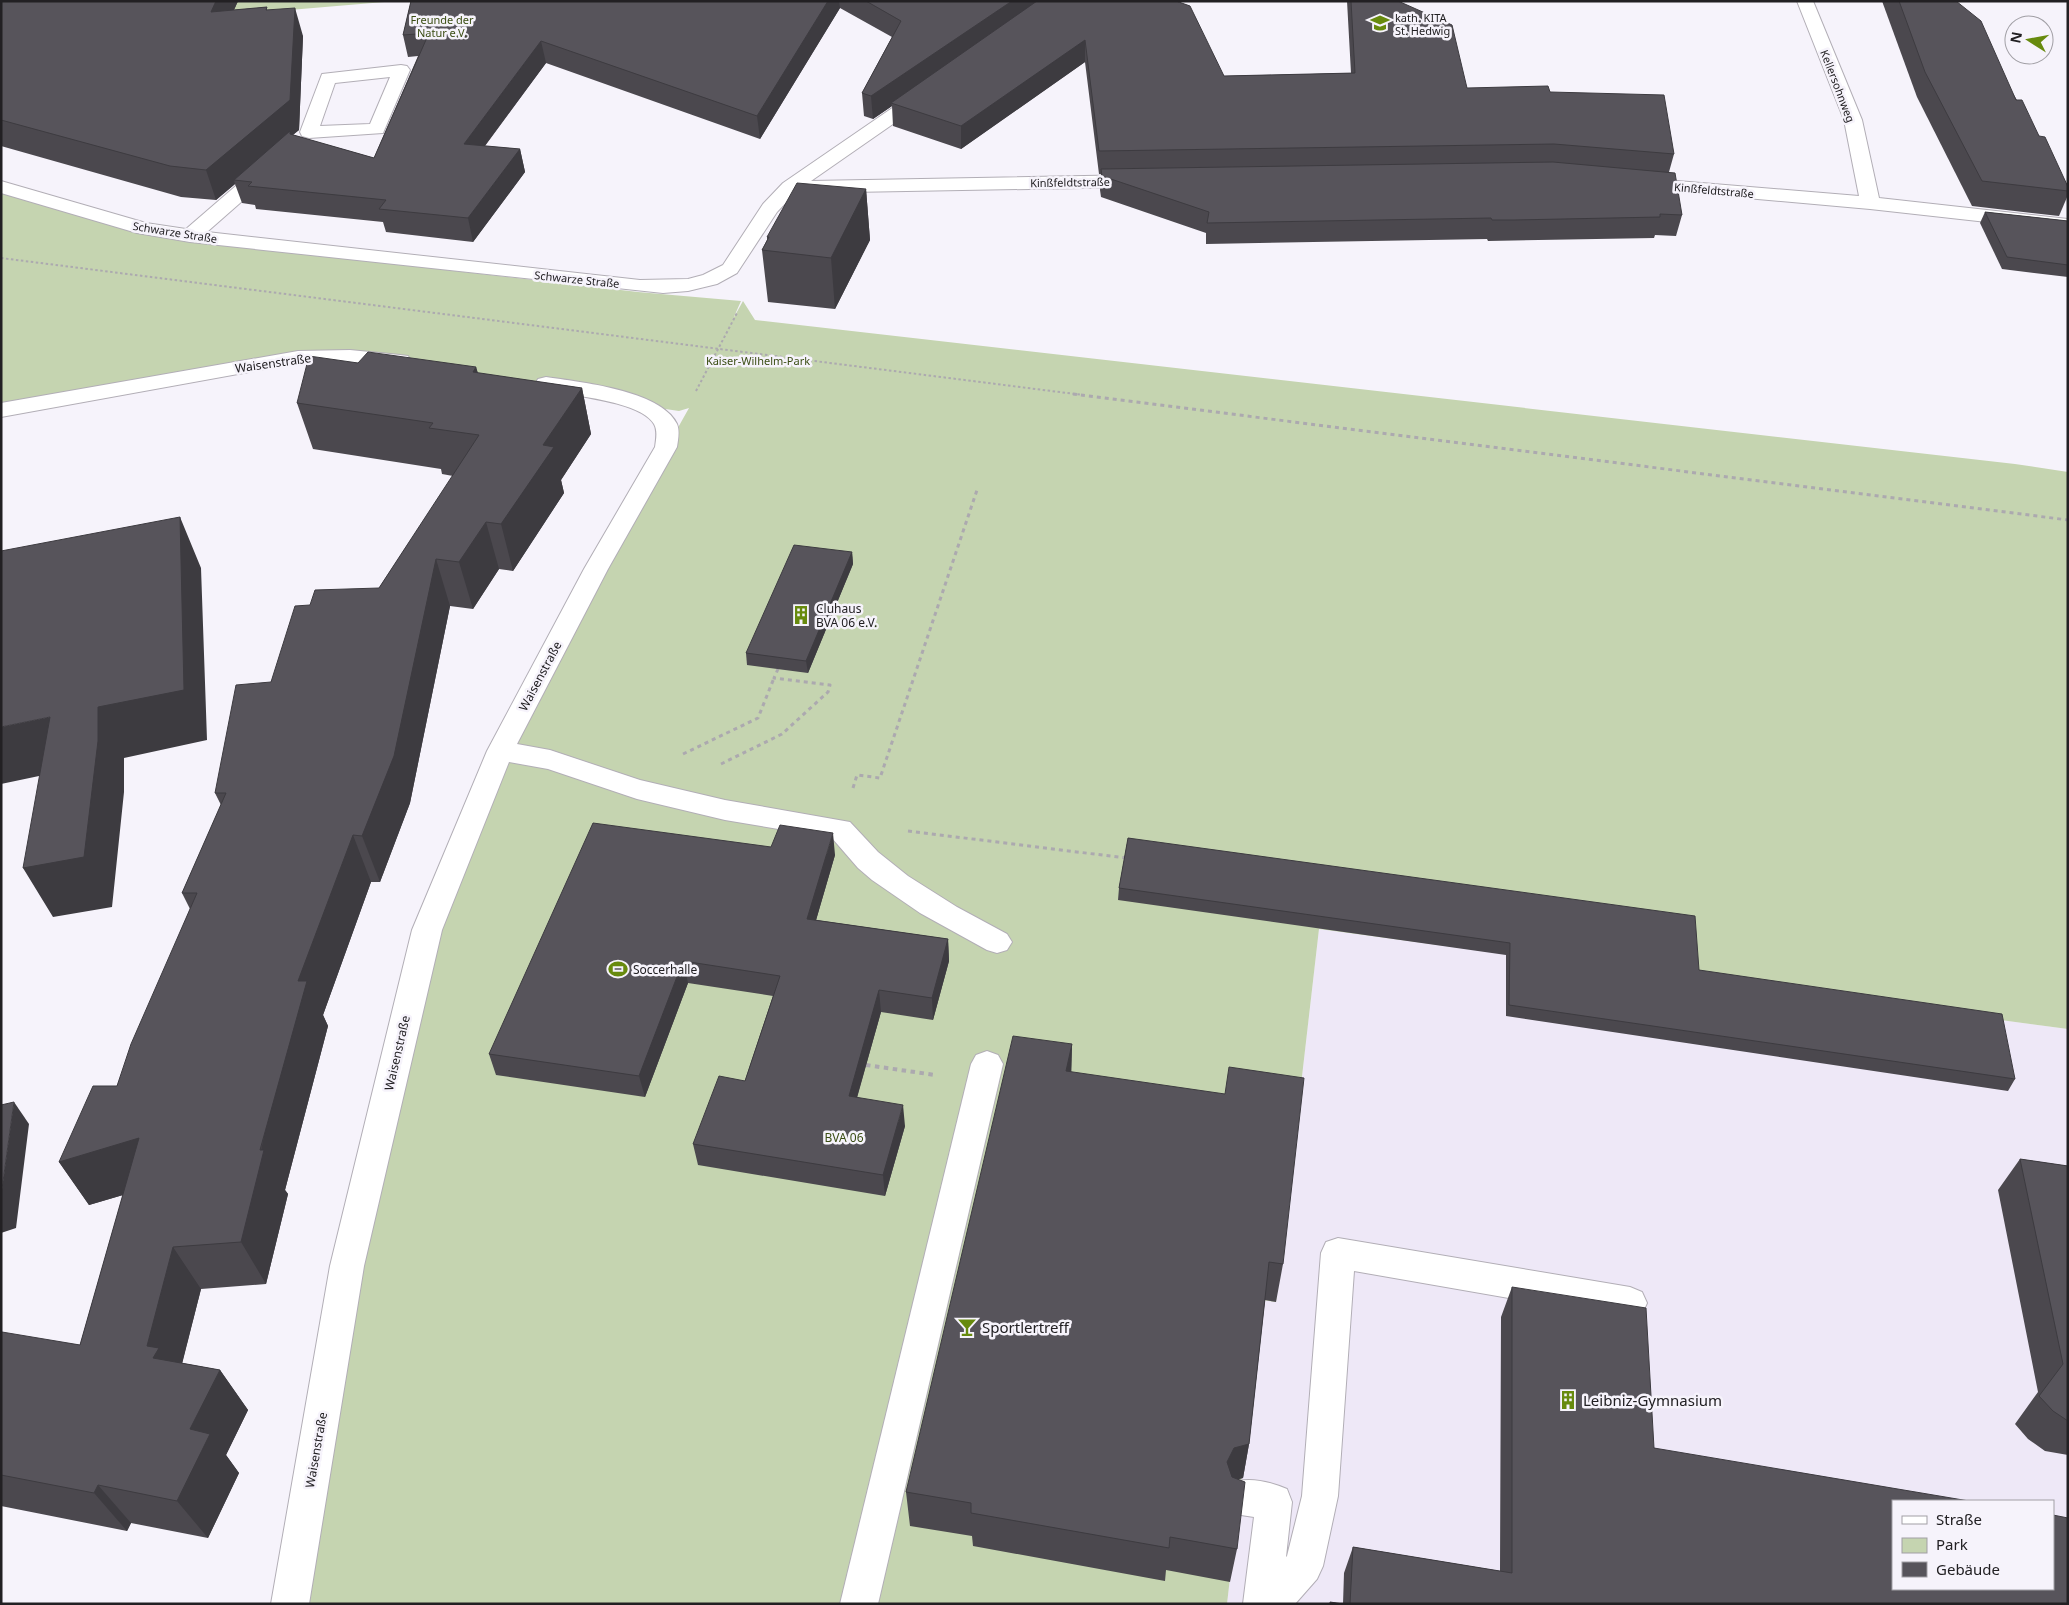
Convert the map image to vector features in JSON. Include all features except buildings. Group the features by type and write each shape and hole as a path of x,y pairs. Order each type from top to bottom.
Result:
{"street":[{"name":"Kellersohnweg","path":"1805,1 1853,120 1870,204"},
{"path":"294,145 308,132 328,78 400,70 378,129 308,132"},
{"name":"Schwarze Straße","path":"1,187 144,229 190,236 640,286 688,285 710,280 730,269 770,208 790,186 936,86"},
{"path":"190,236 279,158"},
{"name":"Kinßfeldtstraße","path":"790,186 1159,181"},
{"name":"Kinßfeldtstraße","path":"1627,182 1870,204 2068,225"},
{"name":"Waisenstraße","path":"1,410 298,356 350,356 422,364"},
{"path":"524,380 620,398 650,410 665,422"},
{"name":"Waisenstraße","path":"290,1604 347,1266 427,930 500,751 596,570 666,447 668,433 665,422"},
{"path":"500,751 550,760 637,789 725,810 845,835 868,860 901,887 997,942"},
{"path":"859,1604 985,1073"},
{"path":"1268,1604 1304,1566 1320,1496 1338,1253 1630,1303"},
{"path":"1241,1497 1274,1502 1262,1604"}],"path":[{"path":"2,258 2068,520"},
{"path":"665,422 686,411 719,348"},
{"path":"977,490 880,778 856,776 845,835 883,828 1126,858"},
{"path":"637,789 648,771 758,718 778,669"},
{"path":"715,767 782,734 828,692 830,685 774,678"},
{"path":"866,1065 985,1073"}],"shaded area":[{"path":"1319,929 2068,1029 2068,1604 1227,1604 1262,1299 1276,1302"}],"green space":[{"name":"Freunde der Natur e.V.","path":"92,1 396,1 171,20"},
{"name":"BVA 06","path":"1,191 186,240 638,292 741,301 733,319 743,301 755,320 2015,464 2068,472 2068,1029 1319,929 1276,1302 1262,1300 1227,1604 296,1604 352,1264 434,928 502,756 598,570 689,408 679,411 314,357 1,410"}],"place":[{"name":"kath. KITA St. Hedwig","path":"1380,23"},
{"name":"Cluhaus BVA 06 e.V.","path":"801,615"},
{"name":"Soccerhalle","path":"618,969"},
{"name":"Sportlertreff","path":"967,1327"},
{"name":"Leibniz-Gymnasium","path":"1568,1400"}],"park label":[{"name":"Kaiser-Wilhelm-Park","path":"758,360"}]}
